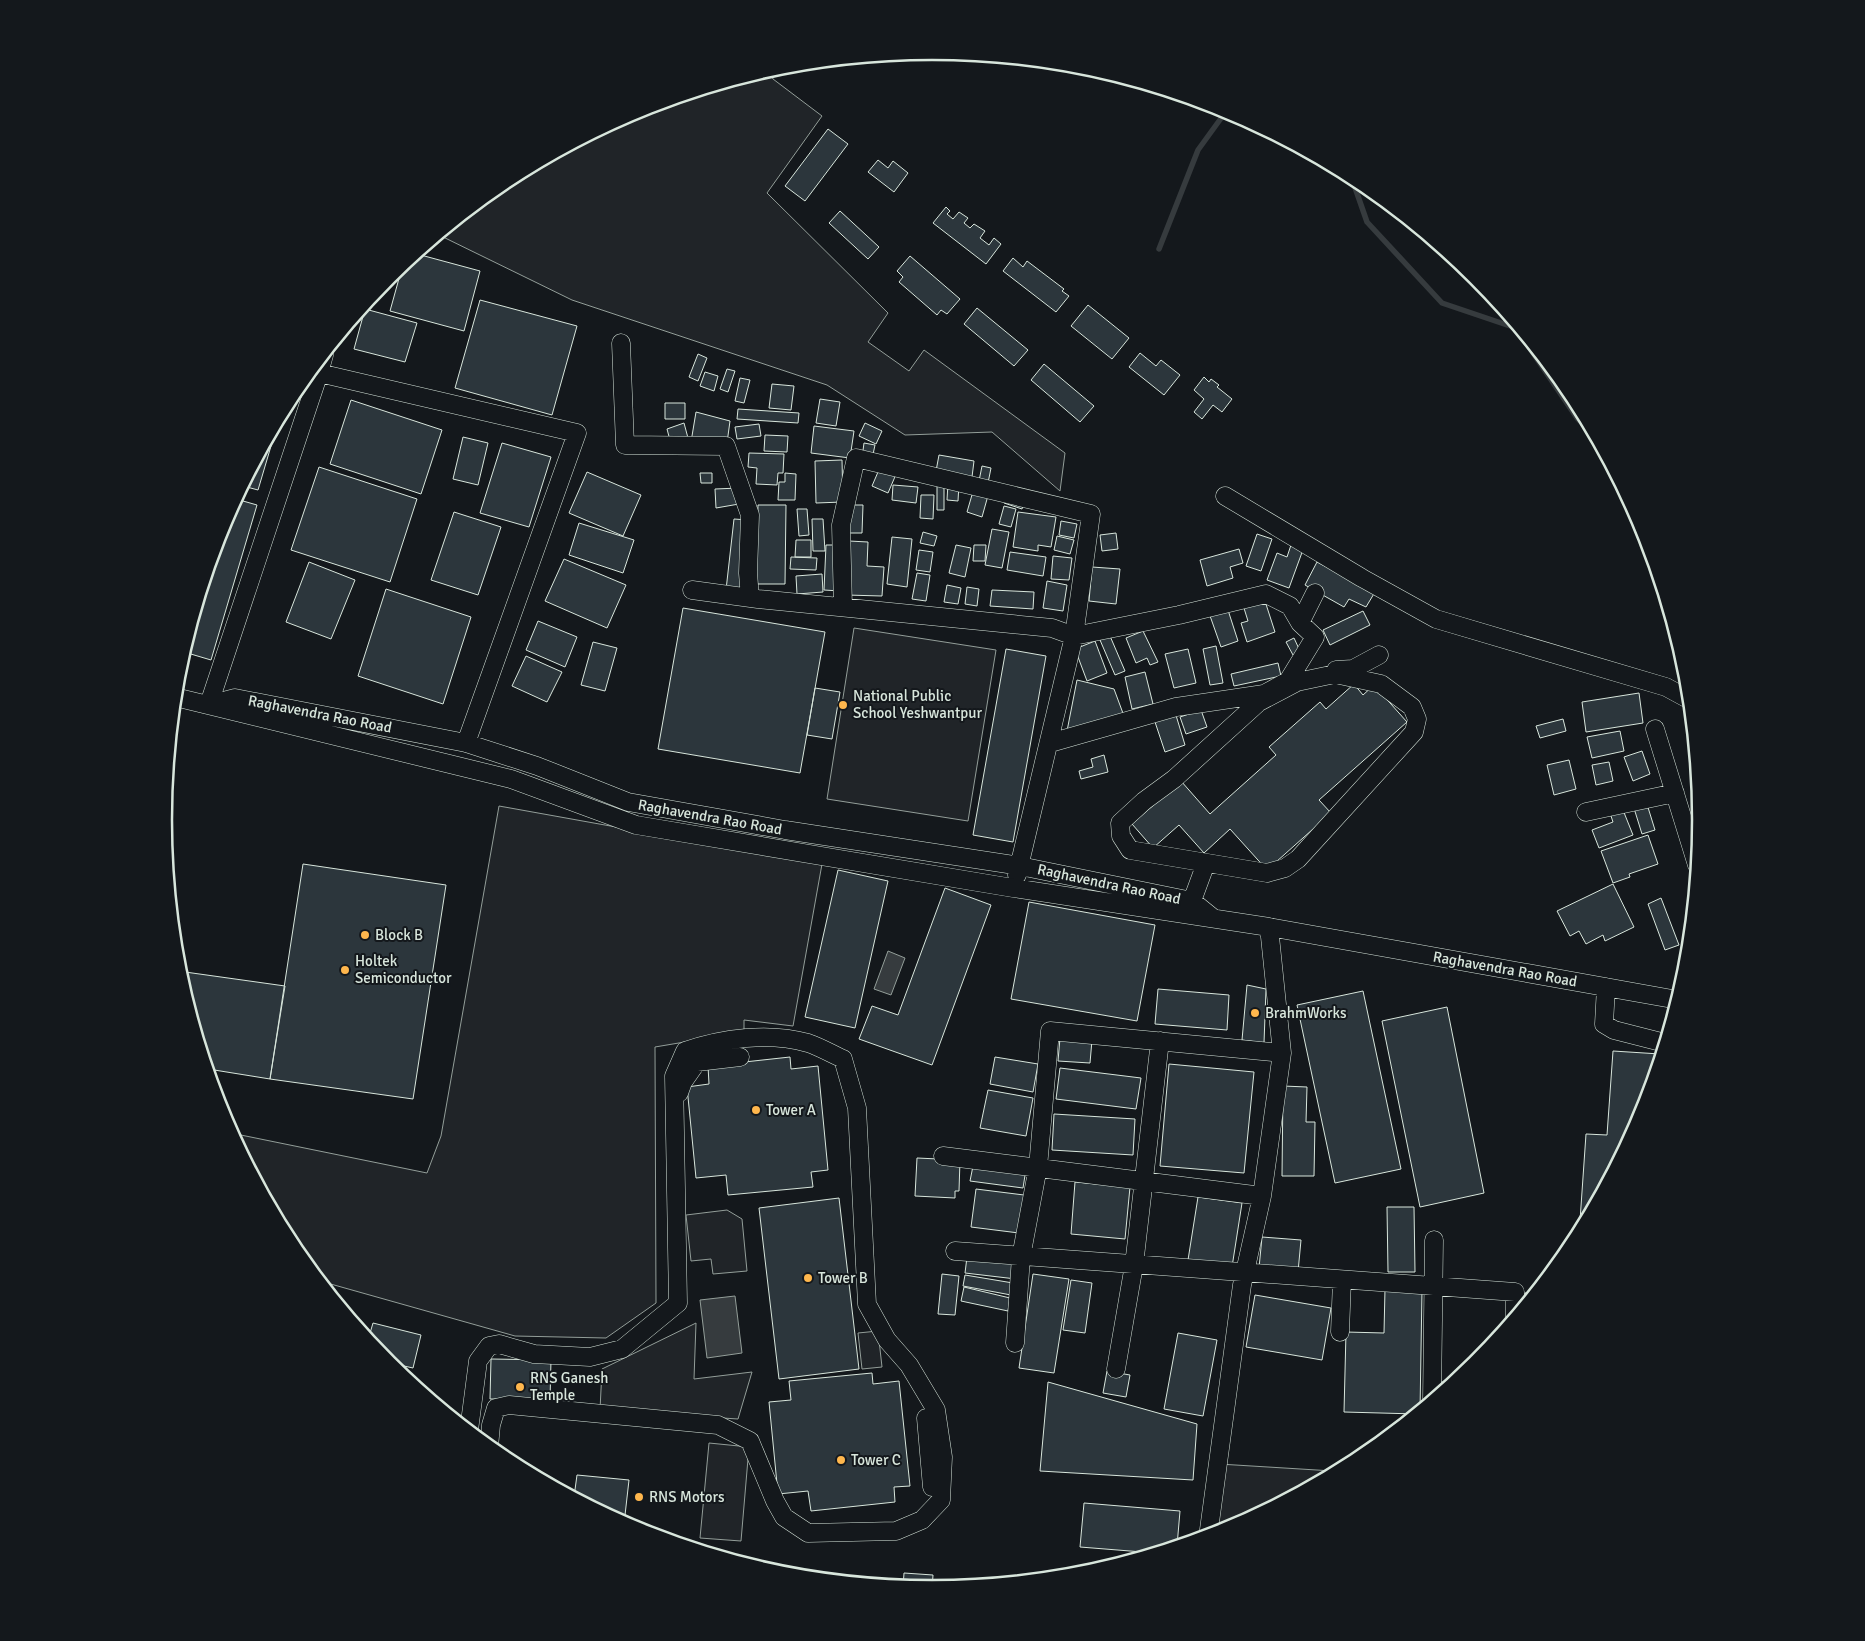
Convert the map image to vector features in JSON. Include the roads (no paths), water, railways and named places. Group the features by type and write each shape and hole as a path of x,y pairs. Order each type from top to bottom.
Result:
{"street":[{"path":"620,343 625,445 726,446 750,515 748,573 750,598"},
{"path":"318,373 576,433 466,742"},
{"path":"209,704 312,381"},
{"path":"843,607 841,525 856,458 1091,514 1074,636 1050,743 1013,888"},
{"path":"1225,496 1362,578 1436,619 1666,687 1682,696"},
{"path":"692,590 750,598 1052,628 1074,636 1180,615 1266,594 1290,606 1300,623 1315,637 1288,681 1264,694 1176,706 1050,743"},
{"path":"1300,623 1315,593"},
{"path":"1294,670 1353,669 1378,655"},
{"path":"1335,674 1381,684 1412,707 1417,719 1414,732 1291,864 1285,868 1267,873 1206,863 1130,850 1121,836 1120,823 1144,801 1174,779 1259,702 1297,682 1335,674"},
{"name":"Raghavendra Rao Road","path":"209,704 235,698 466,742 537,766 628,802 785,830 1020,866 1192,901 1214,919"},
{"name":"Raghavendra Rao Road","path":"183,699 511,779 636,825 1013,888 1269,927 1671,999"},
{"path":"1655,729 1692,848"},
{"path":"1586,812 1675,792"},
{"path":"1192,901 1206,863"},
{"path":"1209,1529 1245,1274 1262,1196 1282,1053 1269,927"},
{"path":"1606,987 1604,1024 1614,1030 1660,1042"},
{"path":"1015,1344 1020,1256 1038,1167 1050,1031 1282,1053"},
{"path":"469,1423 478,1361 489,1346 499,1344 534,1354 590,1357 622,1349 678,1303 674,1076 685,1051 711,1042 778,1037 809,1043 843,1059 857,1108 867,1304 887,1340 909,1365 936,1410 943,1457 941,1500 922,1520 896,1531 808,1533 784,1517 750,1441 718,1425 509,1405 496,1408 489,1438"},
{"path":"1116,1369 1134,1265 1160,1041"},
{"path":"675,1102 683,1082 697,1062 740,1056"},
{"path":"943,1156 1262,1196"},
{"path":"1432,1394 1434,1240"},
{"path":"954,1252 1515,1292 1515,1309"},
{"path":"1340,1332 1342,1280"},
{"path":"926,1415 934,1507"},
{"path":"473,1426 491,1425"}],"waterway":[{"path":"1159,249 1198,150 1222,117"},
{"path":"1355,188 1367,222 1442,303 1510,326"},
{"path":"1541,365 1578,419"}],"place":[{"name":"National Public School Yeshwantpur","path":"843,705"},
{"name":"Block B","path":"365,935"},
{"name":"Holtek Semiconductor","path":"345,970"},
{"name":"BrahmWorks","path":"1255,1013"},
{"name":"Tower A","path":"756,1110"},
{"name":"Tower B","path":"808,1278"},
{"name":"RNS Ganesh Temple","path":"520,1387"},
{"name":"Tower C","path":"841,1460"},
{"name":"RNS Motors","path":"639,1497"}]}
